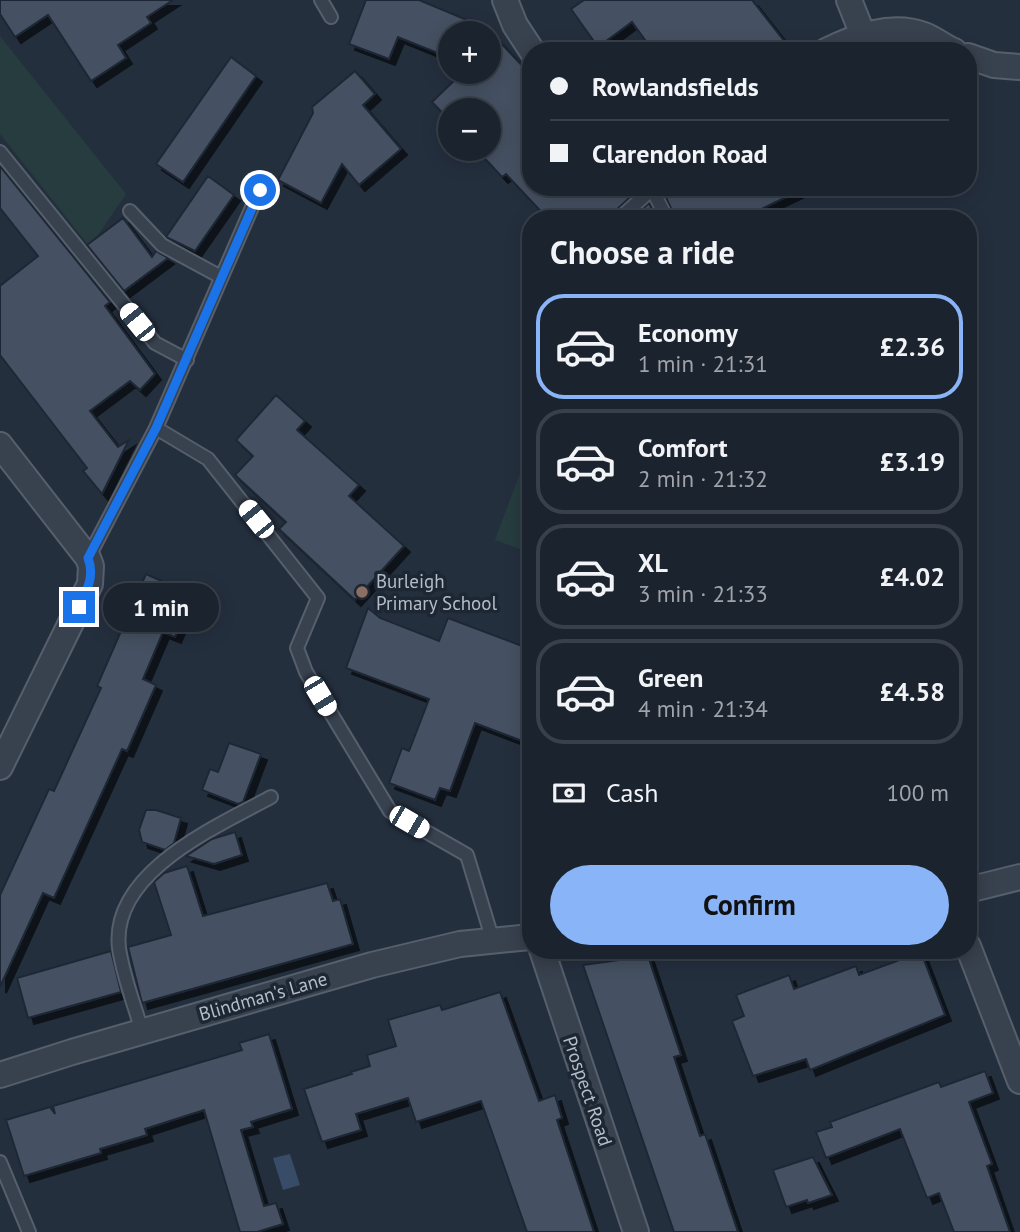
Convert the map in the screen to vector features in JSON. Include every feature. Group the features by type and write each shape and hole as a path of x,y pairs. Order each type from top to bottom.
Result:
{"street":[{"path":"505,0 514,25 525,42"},
{"path":"849,0 863,35"},
{"path":"847,42 863,35 893,30 924,35 937,42"},
{"path":"977,58 994,65 1020,67"},
{"path":"0,445 88,558 91,566 90,584 0,767"},
{"path":"977,888 1020,877"},
{"name":"Blindman's Lane","path":"0,1075 372,965 460,944 522,938"},
{"name":"Prospect Road","path":"545,959 636,1232"},
{"path":"973,959 1020,1081"}],"lane":[{"path":"321,0 331,17"},
{"path":"0,152 155,343 187,360"},
{"path":"88,558 156,428 260,190"},
{"path":"629,210 643,196"},
{"path":"130,211 162,245 221,277"},
{"path":"156,428 208,460 318,598 297,648 306,672 390,811 467,855 493,941"},
{"path":"142,1031 119,946 120,923 127,907 142,884 173,854 195,838 271,797"},
{"path":"0,1162 29,1232"}],"green space":[{"path":"0,36 126,194 90,247 0,134"},
{"path":"522,467 522,550 495,540"}],"water":[{"path":"290,1154 300,1185 283,1190 273,1158"}],"building":[{"path":"0,0 173,0 147,17 151,23 118,45 126,58 91,81 48,15 15,37 0,14"},
{"path":"366,0 419,0 467,20 438,21 438,53 398,37 389,59 349,44"},
{"path":"584,0 752,0 785,42 646,42 632,22 605,42 594,42 571,9"},
{"path":"501,43 522,66 522,191 506,174 502,177 487,161 501,161 501,98 438,98 438,108 432,102 451,84 501,84"},
{"path":"231,57 256,76 183,182 156,164"},
{"path":"355,71 375,94 363,105 401,149 359,185 342,164 321,203 278,180 313,113 312,107"},
{"path":"0,166 110,302 105,306 155,374 140,390 130,381 90,411 118,447 129,440 102,494 83,471 87,468 0,355 0,286 38,256 0,208"},
{"path":"208,176 234,195 195,251 166,237"},
{"path":"527,196 631,196 616,210 540,210"},
{"path":"665,196 788,196 760,210 672,210"},
{"path":"649,203 652,210 642,210"},
{"path":"123,218 152,257 156,251 168,258 124,291 87,245"},
{"path":"276,395 305,421 297,430 359,485 349,496 404,546 355,600 279,529 286,522 235,475 253,456 236,440"},
{"path":"146,574 182,590 172,611 184,616 175,637 163,632 143,679 156,685 127,751 122,749 54,898 43,893 0,987 0,895 49,789 54,791 101,688 97,686"},
{"path":"368,608 380,618 439,641 448,618 522,646 522,741 475,723 450,791 440,788 435,800 389,783 402,748 409,751 429,699 346,668"},
{"path":"229,743 261,754 243,802 238,804 202,790 210,769 218,772"},
{"path":"146,810 156,810 181,818 174,843 165,850 142,842 139,830"},
{"path":"235,832 242,855 214,864 186,856 212,839"},
{"path":"187,866 203,916 327,883 333,901 340,899 353,944 142,1003 128,947 171,935 154,882 164,873"},
{"path":"111,951 121,992 28,1018 17,978"},
{"path":"649,959 681,1055 674,1057 700,1136 705,1134 738,1232 674,1232 583,965"},
{"path":"902,959 924,959 945,1015 810,1070 806,1059 753,1076 732,1021 744,1016 736,995 789,975 794,989 856,966 859,975"},
{"path":"500,992 539,1101 555,1095 562,1118 557,1120 594,1232 527,1232 481,1101 416,1122 408,1098 356,1114 361,1130 322,1142 304,1089 370,1066 367,1055 396,1046 388,1020 440,1005 442,1010"},
{"path":"269,1034 292,1109 251,1122 253,1127 241,1130 264,1206 276,1203 283,1224 257,1232 240,1232 204,1110 145,1129 147,1135 100,1149 101,1153 24,1176 6,1120 50,1107 55,1114 53,1106 242,1050 239,1043"},
{"path":"985,1071 993,1093 969,1102 992,1164 987,1166 1010,1232 954,1232 939,1193 927,1198 900,1129 826,1158 816,1132 832,1127 830,1122 939,1082 941,1087"},
{"path":"813,1157 832,1195 786,1207 773,1170"}],"place":[{"name":"Burleigh Primary School","path":"362,592"}],"route":[{"path":"79,607 92,575 88,558 156,428 260,190"}]}
